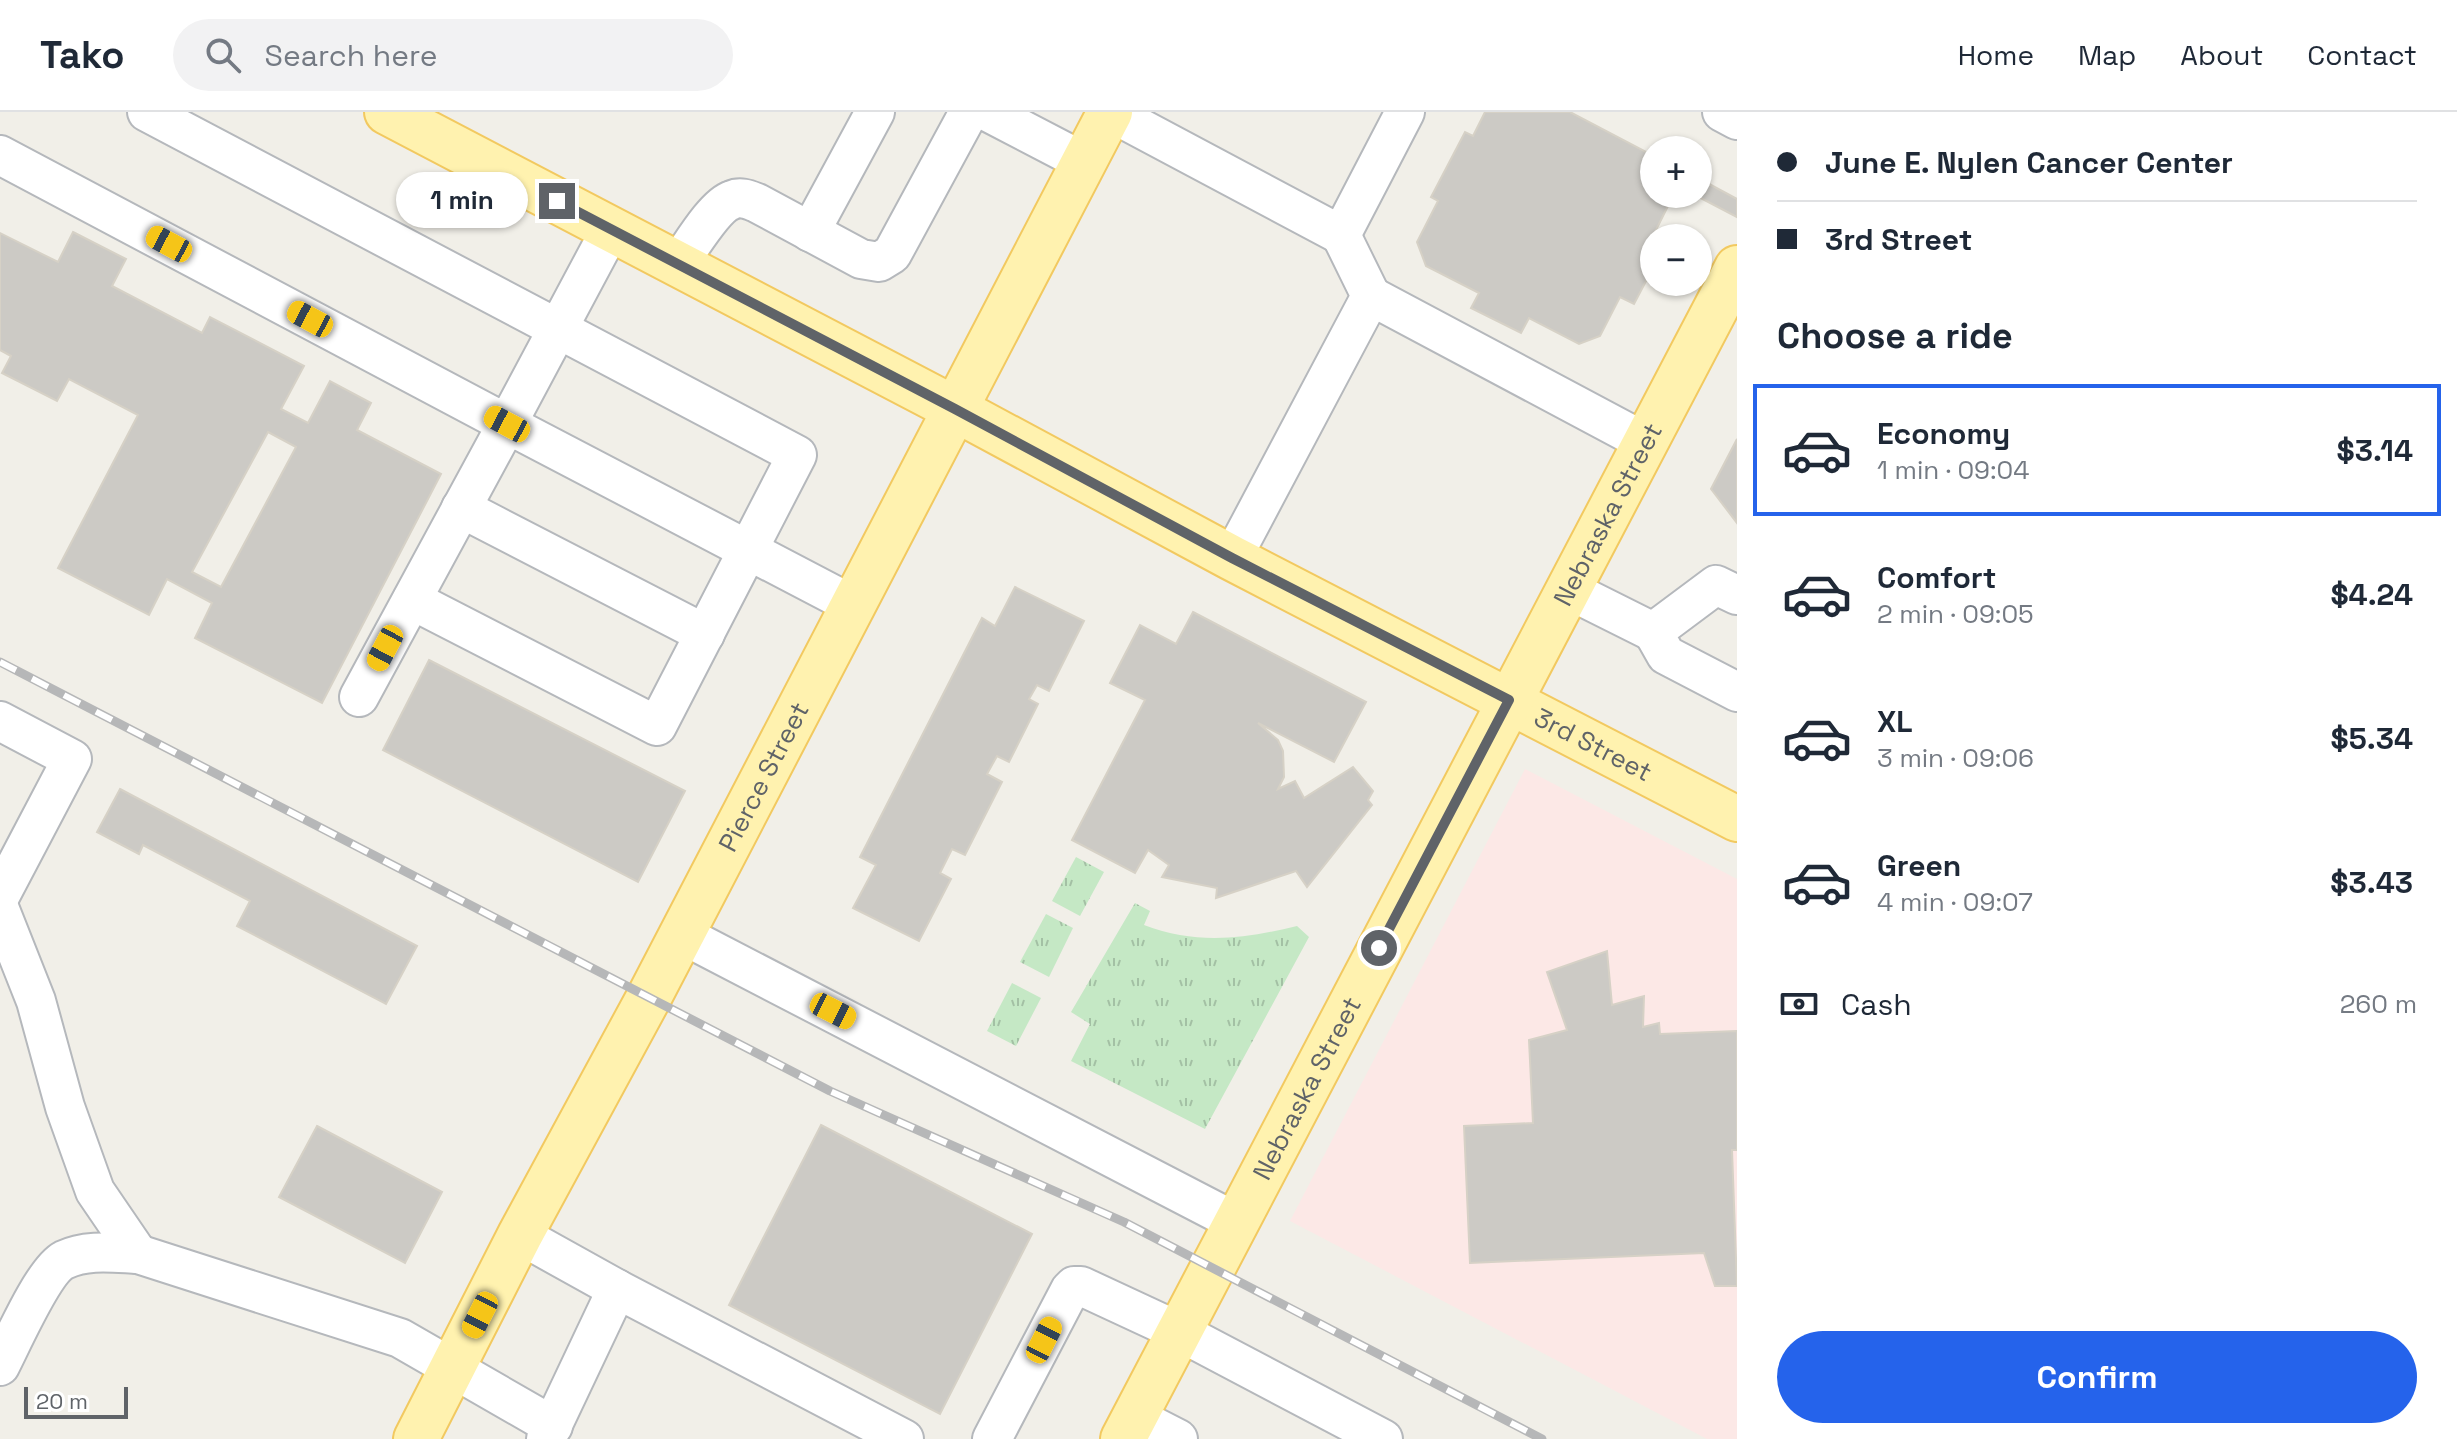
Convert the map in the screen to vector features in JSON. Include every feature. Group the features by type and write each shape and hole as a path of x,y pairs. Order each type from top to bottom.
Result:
{"main road":[{"name":"Pierce Street","path":"416,1439 1110,112"},
{"name":"3rd Street","path":"392,113 1232,558 1737,819"},
{"name":"Nebraska Street","path":"1129,1428 1737,268"}],"street":[{"path":"147,112 797,455 657,726 412,600"},
{"path":"810,232 875,112"},
{"path":"678,264 718,209 730,200 742,198 861,259 879,262 892,254 969,112"},
{"path":"988,112 1084,162"},
{"path":"1110,112 1341,235 1371,296 1645,442"},
{"path":"1341,235 1405,112"},
{"path":"1722,112 1737,120"},
{"path":"0,155 853,605"},
{"path":"359,697 611,229"},
{"path":"1232,558 1371,296"},
{"path":"461,508 705,634"},
{"path":"1653,632 1716,585 1737,595"},
{"path":"1567,589 1653,632 1666,655 1737,692"},
{"path":"0,721 72,759 0,896"},
{"path":"0,910 36,1001 65,1107 95,1191 138,1254"},
{"path":"681,934 1236,1222"},
{"path":"520,1235 904,1439"},
{"path":"0,1366 44,1282 62,1261 93,1252 138,1254 400,1338 452,1368 537,1429 617,1289"},
{"path":"992,1439 1074,1286 1081,1286 1180,1332 1383,1439"},
{"path":"1129,1428 1178,1439"}],"shaded area":[{"path":"1525,769 1737,879 1737,1439 1707,1439 1290,1221"}],"green space":[{"path":"1076,857 1104,872 1080,916 1052,901"},
{"path":"1135,903 1150,911 1144,925 1183,935 1239,937 1297,926 1309,937 1205,1129 1071,1061 1090,1024 1071,1012"},
{"path":"1046,914 1073,928 1049,977 1020,962"},
{"path":"1012,983 1041,998 1016,1046 987,1031"}],"building":[{"path":"1485,112 1570,112 1640,149 1640,208 1667,208 1659,224 1640,224 1640,293 1634,304 1620,297 1600,336 1579,344 1529,318 1521,333 1471,308 1479,293 1426,266 1417,242 1438,201 1431,197 1465,132 1473,136"},
{"path":"1712,186 1737,199 1737,217 1712,204"},
{"path":"73,232 126,259 112,286 202,333 210,317 304,366 281,409 308,423 330,381 371,403 357,430 441,474 322,703 195,638 212,603 167,579 149,615 58,568 138,415 69,379 57,401 2,373 11,356 0,350 0,233 58,262","holes":["268,432 296,447 221,587 192,572"]},
{"path":"1737,439 1737,523 1711,489"},
{"path":"1015,587 1084,621 1049,691 1037,685 1029,699 1038,704 1009,762 997,756 987,774 1002,782 965,855 952,849 940,873 951,879 919,941 853,908 876,865 860,857 982,618 995,626"},
{"path":"1193,612 1366,702 1334,762 1258,723 1278,740 1283,751 1284,777 1278,789 1295,781 1304,798 1353,767 1373,791 1368,800 1372,805 1307,887 1296,871 1216,898 1217,888 1162,877 1169,865 1148,850 1135,873 1072,840 1145,700 1110,683 1140,625 1176,644"},
{"path":"429,660 685,791 638,882 383,750"},
{"path":"120,789 417,946 386,1004 237,926 250,901 143,845 139,854 97,832"},
{"path":"1607,951 1612,1005 1644,996 1643,1027 1659,1023 1660,1034 1737,1031 1737,1150 1732,1150 1737,1286 1715,1286 1704,1253 1470,1263 1464,1126 1533,1123 1529,1040 1567,1030 1547,972"},
{"path":"821,1125 1032,1234 940,1414 729,1305"},
{"path":"317,1126 442,1192 405,1263 279,1197"}],"railway":[{"path":"0,662 830,1091 1124,1222 1542,1439"}],"route":[{"path":"557,201 1232,558 1509,700 1379,948"}]}
